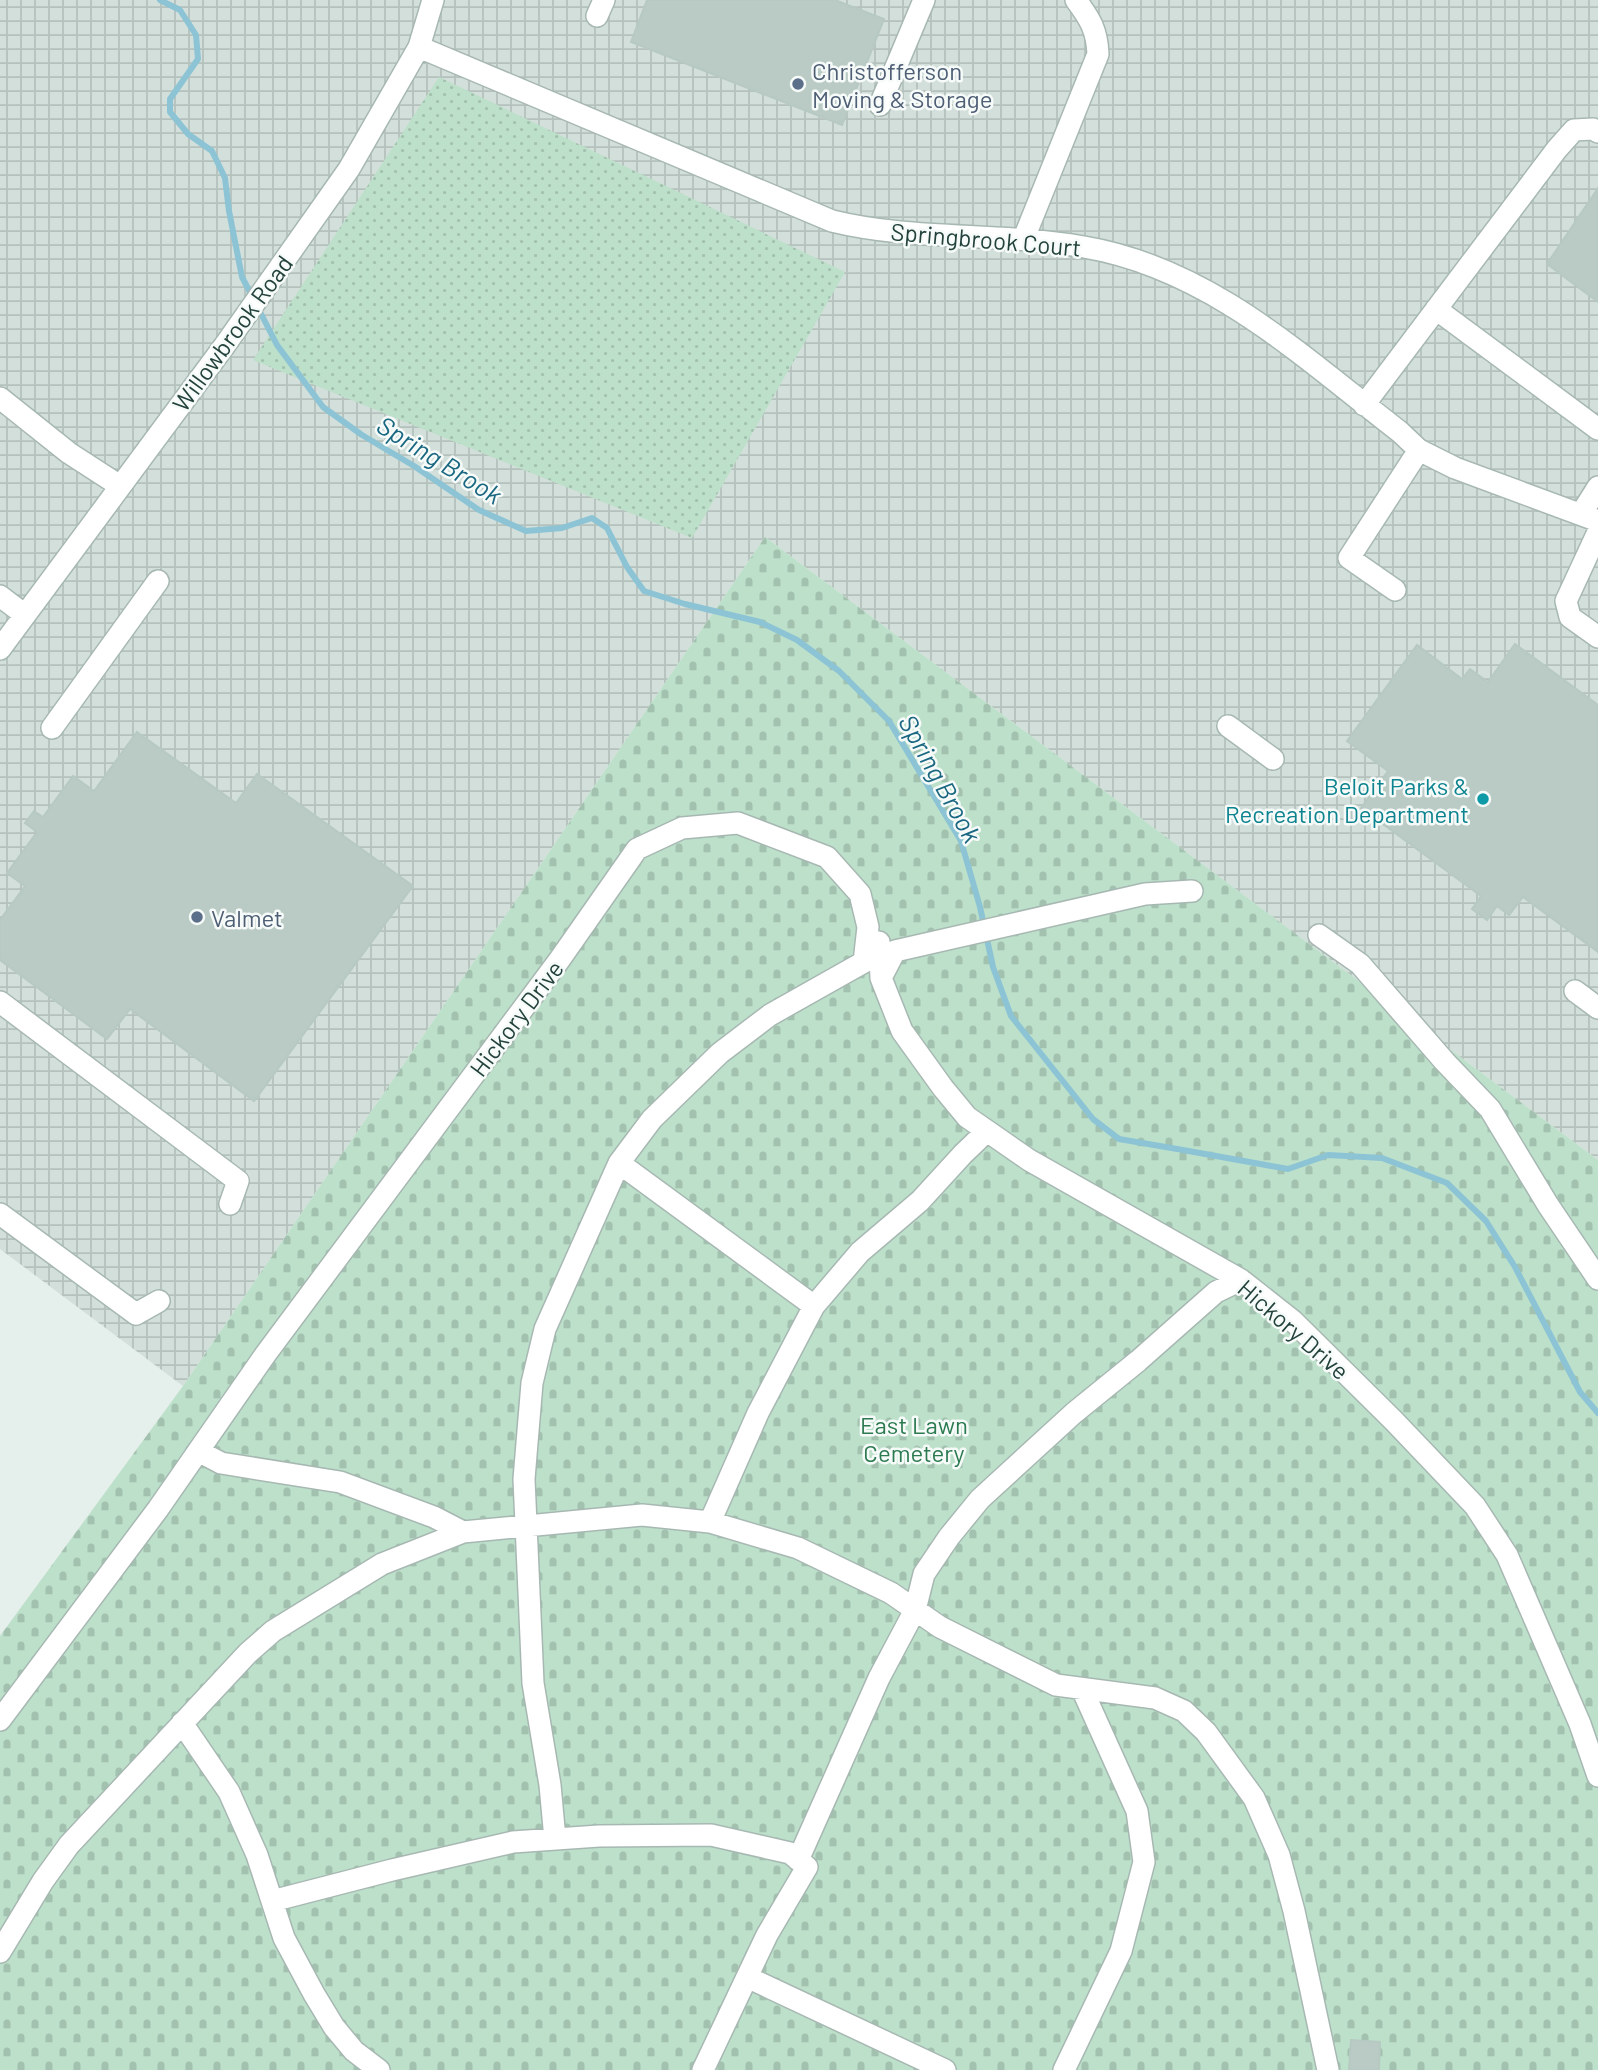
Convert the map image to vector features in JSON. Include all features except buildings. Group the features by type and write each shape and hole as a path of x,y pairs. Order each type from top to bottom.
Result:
{"street":[{"name":"Willowbrook Road","path":"0,649 225,345 349,169 419,47 433,0"},
{"path":"880,105 924,0"},
{"path":"1024,238 1098,54 1097,35 1076,0"},
{"name":"Springbrook Court","path":"419,47 832,220 864,229 1024,238 1086,247 1163,269 1229,303 1260,324 1419,450 1455,468 1589,518"},
{"path":"1364,405 1556,149 1574,130 1593,129 1598,132"},
{"path":"1436,309 1598,429"},
{"path":"0,398 69,453 120,486"},
{"path":"1395,590 1349,558 1419,450"},
{"path":"1589,518 1598,487"},
{"path":"1598,532 1566,601 1570,617 1598,637"},
{"path":"52,728 158,581"},
{"path":"0,596 25,615"},
{"path":"1228,726 1273,759"},
{"name":"Hickory Drive","path":"0,1720 158,1509 273,1344 559,959 637,849 682,828 738,823 827,857 860,894 868,927 864,962 770,1015 720,1053 652,1119 619,1163"},
{"path":"881,978 895,951 1144,894 1192,891"},
{"path":"1319,935 1360,964 1445,1062 1490,1109 1548,1205 1598,1279"},
{"name":"Hickory Drive","path":"879,942 881,978 902,1031 967,1117 1066,1182 1241,1280 1293,1321 1475,1506 1512,1566 1580,1724 1598,1776"},
{"path":"1574,991 1598,1009"},
{"path":"0,1002 238,1181 230,1204"},
{"path":"710,1522 758,1413 814,1306 860,1252 920,1201 987,1131"},
{"path":"555,1839 550,1785 533,1683 525,1525 524,1479 532,1383 545,1329 619,1163 814,1306"},
{"path":"0,1214 136,1314 159,1301"},
{"path":"798,1860 879,1678 915,1610 924,1574 949,1537 980,1499 1074,1413 1216,1292 1241,1280"},
{"path":"201,1447 221,1463 340,1482 434,1517 463,1532"},
{"path":"0,1952 43,1881 69,1845 248,1653 273,1632 382,1564 463,1532 642,1515 710,1522 798,1548 891,1593 940,1627 1056,1685 1155,1698 1184,1711 1206,1731 1224,1753 1254,1798 1279,1855 1294,1911 1328,2070"},
{"path":"1064,2070 1121,1951 1144,1862 1137,1811 1082,1689"},
{"path":"183,1723 229,1792 257,1855 284,1938 328,2016 355,2052 374,2069"},
{"path":"272,1901 513,1842 599,1836 711,1835 790,1853 807,1867 767,1936 703,2070"},
{"path":"747,1977 945,2070"}],"shaded area":[{"path":"0,0 1598,0 1598,1160 765,537 183,1386 0,1249"}],"green space":[{"path":"439,77 845,272 692,538 253,360"},
{"name":"East Lawn Cemetery","path":"765,537 1598,1160 1598,2070 0,2070 0,1636 183,1386"}],"waterway":[{"name":"Spring Brook","path":"160,0 180,10 196,35 198,59 170,99 170,112 188,134 212,151 225,178 242,277 252,296"},
{"name":"Spring Brook","path":"257,306 277,345 323,407 479,510 526,531 562,528 592,518 607,528 627,567 644,591 760,622 797,640 839,671 889,721 961,841 980,907 993,967 1011,1016 1093,1119 1119,1139 1288,1169 1328,1155 1382,1158 1447,1183 1486,1221 1515,1267 1580,1392 1598,1413"}],"place":[{"name":"Christofferson Moving & Storage","path":"798,84"},
{"name":"Beloit Parks & Recreation Department","path":"1483,799"},
{"name":"Valmet","path":"197,917"}]}
